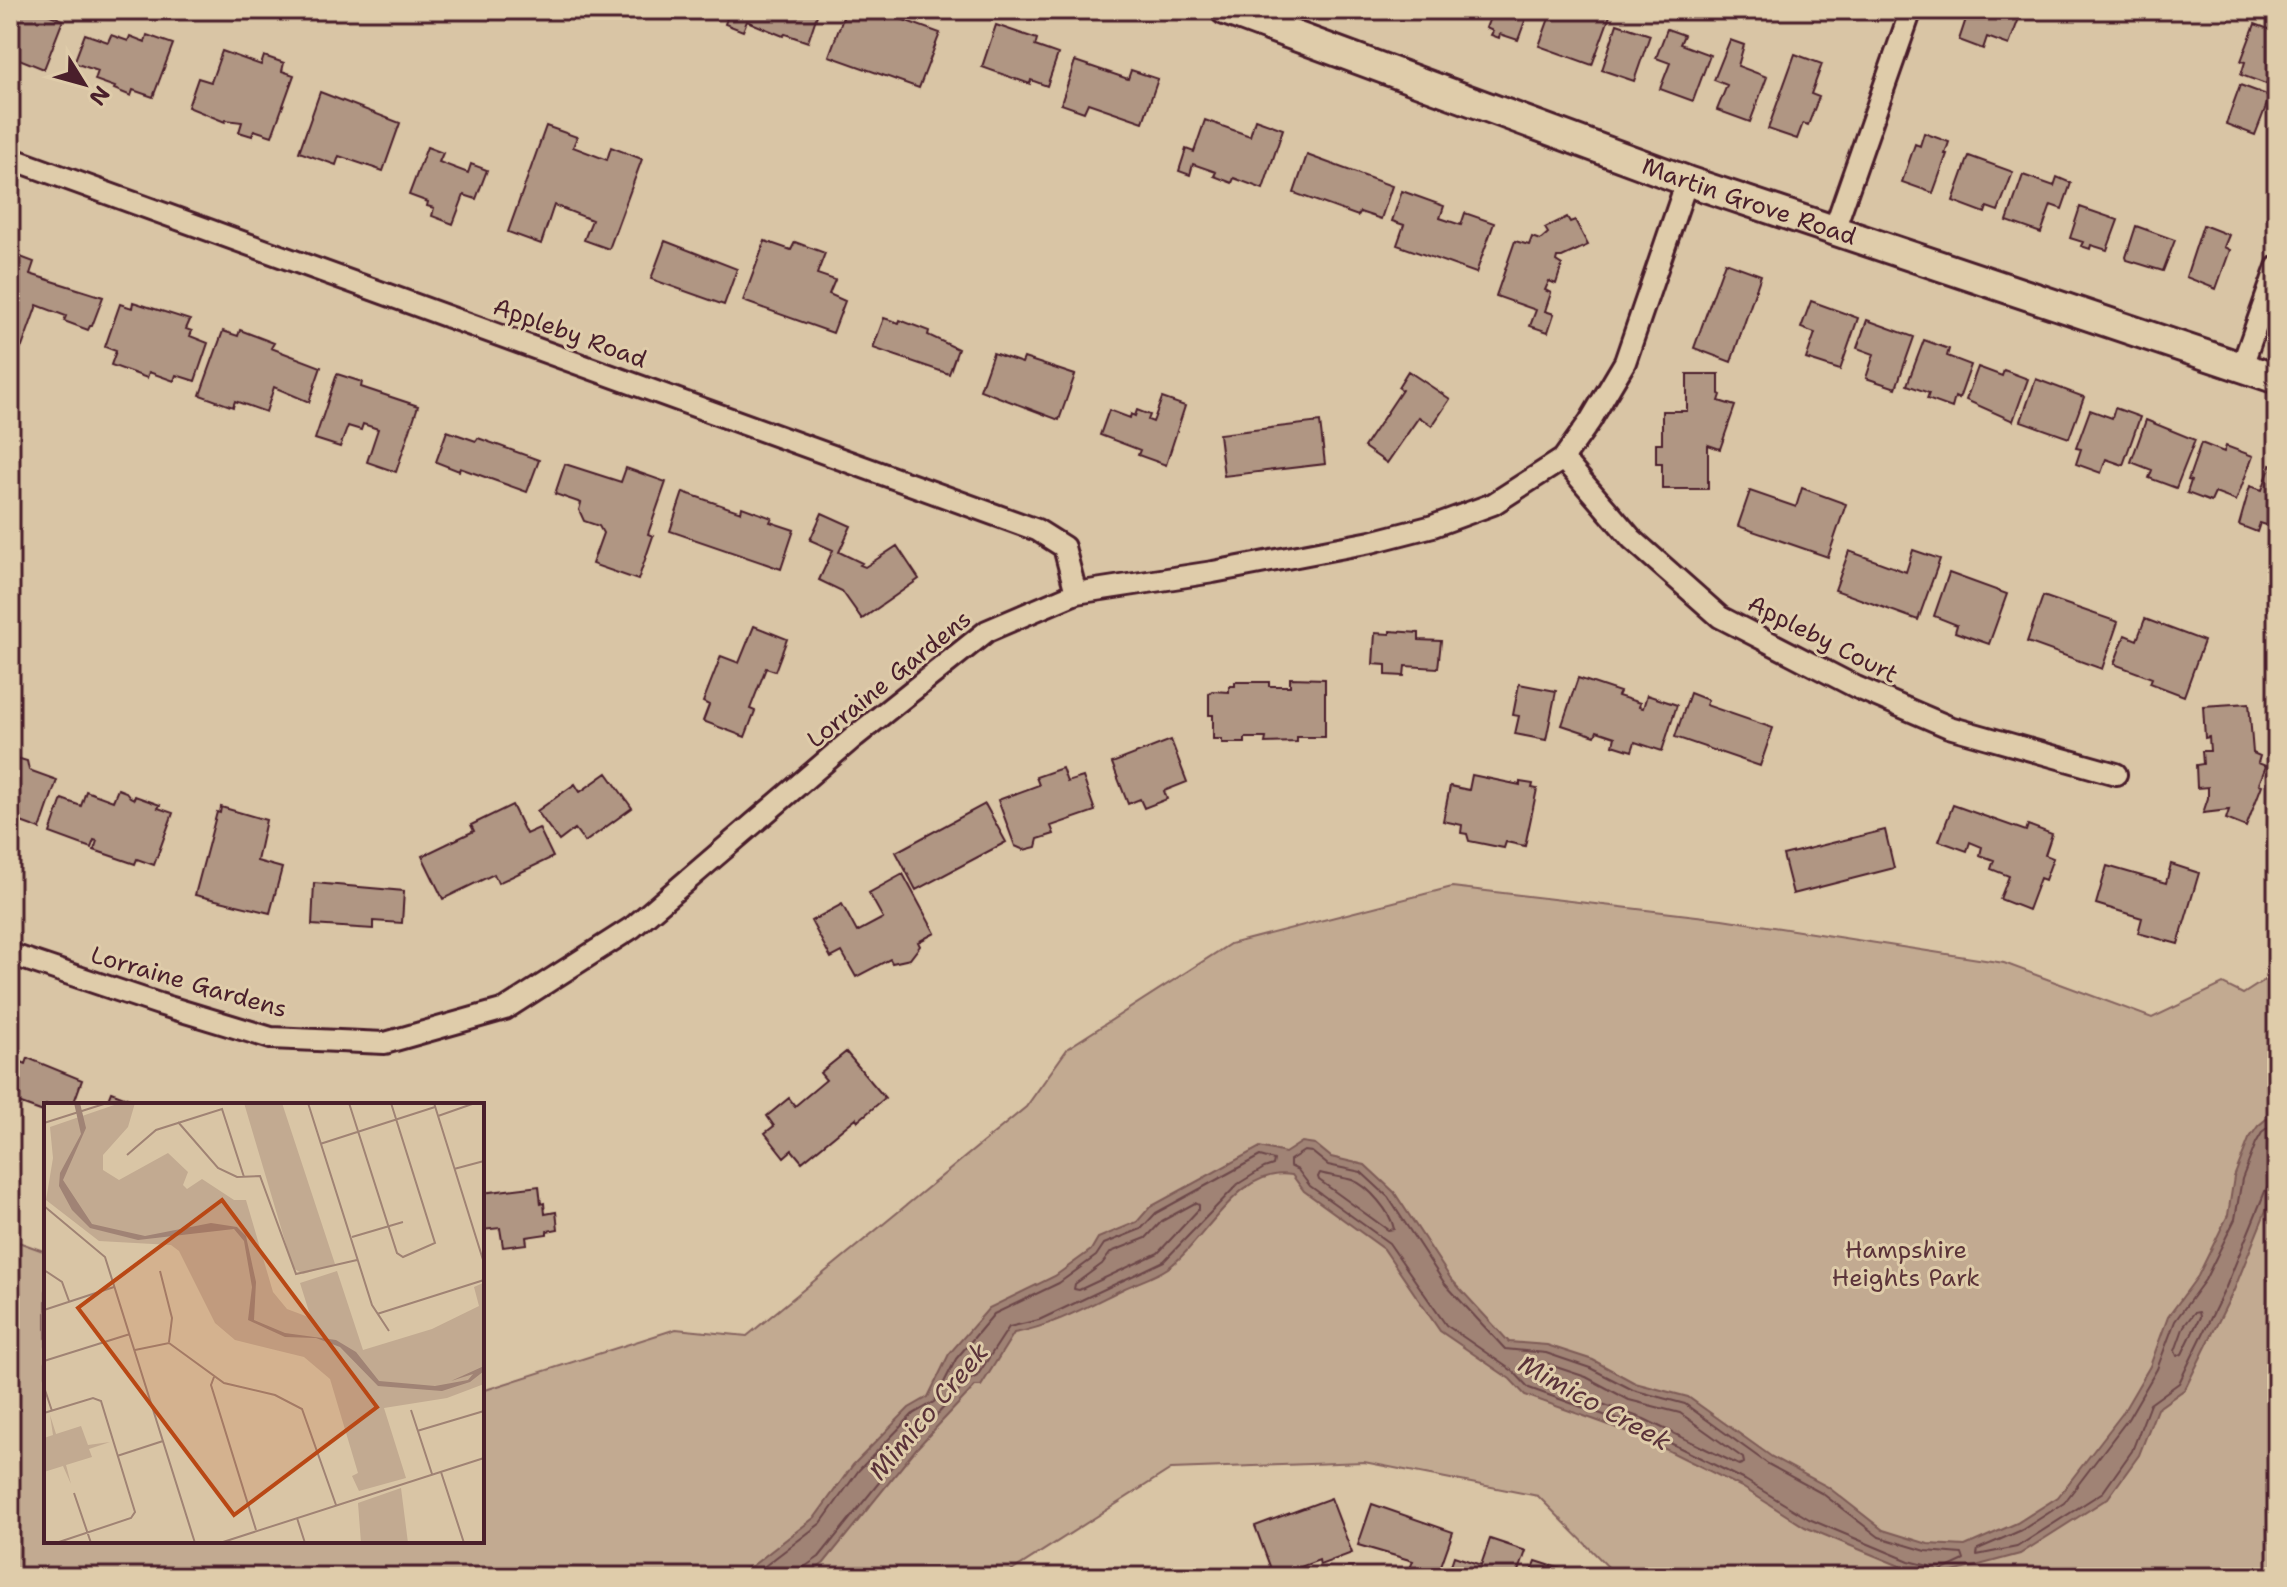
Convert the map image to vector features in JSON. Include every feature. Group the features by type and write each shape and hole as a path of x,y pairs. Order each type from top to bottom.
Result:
{"main road":[{"name":"Martin Grove Road","path":"1225,10 1687,181 2277,379"}],"street":[{"path":"1834,230 1911,10"},
{"name":"Appleby Road","path":"10,158 1037,530 1064,547 1076,593"},
{"name":"Lorraine Gardens","path":"10,954 271,1038 385,1043 505,1009 633,927 853,738 987,631 1076,593 1357,545 1433,526 1493,504 1563,459 1625,362 1687,181"},
{"path":"2242,366 2277,267"},
{"name":"Appleby Court","path":"1563,459 1632,539 1720,617 1856,687 1949,727 2116,774"}],"green space":[{"name":"Hampshire Heights Park","path":"1452,887 1722,919 2004,963 2152,1018 2223,984 2243,994 2271,976 2277,966 2277,1577 1617,1576 1538,1496 1364,1462 1171,1469 1002,1577 10,1577 10,1239 44,1251 44,1543 484,1543 484,1390 676,1329 747,1336 1026,1107 1068,1048 1230,944"}],"water":[{"name":"Mimico Creek","path":"2277,1110 2277,1183 2234,1290 2185,1389 2157,1409 2139,1455 2108,1498 2020,1554 1938,1576 1907,1569 1805,1527 1742,1487 1637,1435 1525,1395 1510,1379 1440,1331 1384,1249 1304,1191 1292,1175 1273,1175 1239,1193 1168,1268 1083,1309 1014,1333 981,1386 975,1386 916,1449 824,1563 805,1577 721,1577 752,1566 815,1517 853,1465 909,1408 928,1397 949,1354 989,1308 1055,1276 1091,1250 1098,1238 1137,1222 1150,1207 1260,1147 1285,1153 1302,1142 1315,1144 1331,1157 1365,1165 1394,1192 1451,1279 1509,1342 1547,1345 1593,1360 1635,1383 1688,1397 1772,1457 1828,1487 1883,1530 1928,1544 1965,1546 2017,1523 2058,1497 2122,1414 2150,1366 2168,1317 2198,1276 2228,1215 2234,1177 2249,1139 2258,1126"}],"building":[{"path":"10,10 37,10 63,20 44,69 14,57 17,49 10,46"},
{"path":"730,10 818,12 808,42 785,34 783,36 747,21 743,31 725,24"},
{"path":"846,10 876,10 940,33 919,88 829,56"},
{"path":"1436,10 1464,10 1461,19"},
{"path":"1493,10 1529,10 1518,40 1500,34 1499,38 1491,35 1493,31 1486,28"},
{"path":"1552,10 1612,10 1592,65 1539,46"},
{"path":"1969,10 2014,10 2021,13 2009,45 1987,37 1983,49 1959,40"},
{"path":"1617,24 1650,35 1634,81 1602,70"},
{"path":"2255,24 2277,32 2277,61 2266,84 2241,75 2245,62 2241,61"},
{"path":"996,25 1037,39 1035,46 1058,54 1047,86 1031,80 1030,84 982,67"},
{"path":"1667,29 1684,35 1680,44 1710,55 1693,101 1660,89 1670,63 1656,58"},
{"path":"85,34 108,42 111,35 128,41 130,36 145,42 147,35 173,44 153,97 133,90 131,96 114,89 95,80 98,71 74,63"},
{"path":"1730,40 1744,45 1738,66 1767,77 1750,122 1717,110 1727,85 1714,80"},
{"path":"222,51 261,65 264,56 284,63 282,71 294,75 272,136 254,130 252,136 239,132 242,122 225,122 188,107 198,78 211,82"},
{"path":"1795,54 1822,64 1811,94 1819,97 1808,125 1803,123 1797,139 1768,129"},
{"path":"1075,61 1128,79 1131,70 1158,79 1143,122 1088,103 1084,112 1061,104"},
{"path":"2240,85 2270,96 2255,135 2226,124"},
{"path":"320,92 400,123 383,171 339,156 336,165 299,152"},
{"path":"1255,119 1283,129 1263,189 1234,178 1232,183 1214,176 1216,172 1193,164 1190,175 1179,171 1186,149 1194,152 1205,120 1250,136"},
{"path":"546,126 577,137 573,147 607,160 611,147 642,159 609,249 584,240 592,220 554,205 541,244 508,232"},
{"path":"1924,133 1949,142 1933,193 1902,182 1915,144 1920,146"},
{"path":"427,147 443,153 439,162 468,173 471,164 487,170 476,199 464,195 453,224 432,216 434,208 427,206 428,202 409,195"},
{"path":"1307,155 1392,186 1381,219 1360,212 1358,216 1294,193"},
{"path":"1969,156 2013,172 1998,211 1987,207 1985,213 1953,201"},
{"path":"2023,175 2054,186 2057,177 2071,183 2062,209 2051,205 2041,233 2007,221"},
{"path":"1402,191 1444,206 1440,218 1461,225 1465,213 1494,223 1476,273 1397,245 1404,225 1392,221"},
{"path":"2080,207 2118,220 2107,250 2091,245 2090,249 2081,246 2083,242 2070,238"},
{"path":"1567,217 1570,222 1575,220 1588,245 1557,257 1556,261 1562,265 1556,284 1549,281 1545,290 1551,293 1545,311 1554,314 1548,332 1530,326 1536,310 1496,296 1515,241 1529,245 1532,237 1540,240 1548,233 1545,228"},
{"path":"2203,225 2229,235 2224,247 2230,250 2216,289 2186,277"},
{"path":"2136,226 2175,240 2163,271 2127,260"},
{"path":"665,241 737,269 724,305 651,279"},
{"path":"765,241 791,250 795,242 825,253 817,274 835,280 829,294 845,301 833,333 743,301"},
{"path":"10,253 34,262 30,274 103,297 92,326 88,330 64,321 66,316 37,305 22,347 10,342"},
{"path":"1725,262 1761,275 1731,362 1694,348"},
{"path":"1811,301 1858,318 1840,370 1806,359 1815,333 1801,328"},
{"path":"133,302 190,320 186,329 192,331 190,336 208,343 195,381 176,375 174,381 149,372 147,378 111,365 116,351 105,347 120,304 132,308"},
{"path":"884,318 899,323 900,320 929,331 928,335 958,349 949,374 873,348"},
{"path":"1867,320 1914,337 1896,388 1866,378 1874,354 1857,348"},
{"path":"240,330 274,343 271,348 321,367 309,402 274,387 266,412 235,401 233,407 200,395 223,331 238,336"},
{"path":"1924,340 1949,349 1947,356 1971,365 1959,399 1955,397 1952,408 1927,399 1929,393 1907,385"},
{"path":"993,353 1022,363 1024,358 1075,375 1059,420 980,390"},
{"path":"1978,367 2002,376 2004,370 2028,379 2013,421 1966,400"},
{"path":"1408,371 1450,399 1432,426 1419,417 1387,463 1364,447 1402,390 1398,387"},
{"path":"337,374 362,382 361,387 418,406 396,472 367,462 378,429 363,424 361,430 348,426 340,447 315,439"},
{"path":"1687,374 1719,374 1719,401 1735,406 1720,449 1708,445 1708,489 1662,489 1662,463 1656,463 1656,443 1662,443 1662,411 1687,411"},
{"path":"2036,379 2084,397 2069,438 2021,421"},
{"path":"1162,398 1185,406 1166,465 1138,455 1140,450 1100,435 1109,410 1130,418 1131,414 1135,416 1137,410 1150,415 1148,420 1153,422"},
{"path":"2115,408 2140,417 2123,465 2106,459 2101,473 2076,464 2081,449 2076,448 2090,410 2112,418"},
{"path":"2146,420 2195,440 2176,488 2149,478 2152,470 2131,462"},
{"path":"1320,422 1325,464 1224,476 1219,434"},
{"path":"447,431 476,441 478,438 539,460 527,492 436,462"},
{"path":"2201,443 2224,452 2226,446 2253,456 2236,501 2215,493 2211,502 2187,493 2191,481 2188,480"},
{"path":"565,464 621,482 626,468 666,482 648,534 653,536 638,580 592,564 603,533 599,526 584,521 579,510 581,503 555,494"},
{"path":"2271,465 2277,467 2276,528 2260,523 2257,532 2239,525 2250,486 2262,490"},
{"path":"1802,488 1846,504 1828,557 1738,526 1750,491 1796,507"},
{"path":"683,492 741,512 742,507 794,530 781,569 670,531"},
{"path":"822,513 851,526 839,552 865,567 897,546 919,579 862,619 842,591 819,580 833,550 810,540"},
{"path":"1913,550 1940,559 1918,620 1835,590 1849,551 1906,572"},
{"path":"1949,573 2007,594 1989,644 1955,632 1957,625 1934,616"},
{"path":"2043,596 2118,622 2102,669 2027,642"},
{"path":"2145,619 2204,641 2184,696 2150,683 2152,678 2114,664 2125,635 2137,640"},
{"path":"754,626 787,639 775,671 766,668 750,709 755,711 745,737 703,721 709,705 703,702 721,656 739,663"},
{"path":"1390,631 1419,633 1419,640 1441,641 1438,668 1405,666 1404,676 1386,675 1386,665 1373,664 1375,633 1390,634"},
{"path":"1290,678 1325,679 1325,737 1297,737 1297,742 1265,743 1266,738 1245,738 1245,743 1222,743 1222,739 1213,739 1213,715 1209,715 1209,694 1212,691 1229,692 1229,686 1235,686 1235,682 1269,682 1269,686 1290,686"},
{"path":"1578,678 1620,692 1618,696 1640,703 1639,707 1643,708 1647,695 1677,705 1662,751 1635,742 1632,751 1613,745 1615,737 1597,731 1595,736 1562,725"},
{"path":"1519,684 1556,691 1546,740 1515,734 1519,716 1513,715"},
{"path":"1690,693 1708,700 1706,705 1773,728 1760,766 1675,737"},
{"path":"2249,703 2253,753 2260,756 2258,763 2266,766 2246,827 2226,819 2229,810 2203,813 2208,787 2197,788 2196,765 2203,764 2202,751 2210,751 2209,737 2205,738 2203,706"},
{"path":"1171,740 1187,782 1164,791 1167,799 1144,808 1140,799 1128,804 1112,763"},
{"path":"10,756 27,761 29,770 57,780 40,829 10,818"},
{"path":"1062,768 1067,782 1083,777 1095,811 1051,826 1054,834 1038,839 1036,847 1024,850 1015,846 998,800 1039,785 1036,777"},
{"path":"607,773 632,808 585,842 575,829 559,841 537,811 575,784 580,792"},
{"path":"1472,775 1520,785 1520,782 1533,784 1532,788 1537,789 1525,846 1506,842 1504,848 1469,841 1467,834 1461,833 1462,825 1443,821 1450,786 1469,790"},
{"path":"118,789 134,799 135,796 173,813 154,865 137,859 135,864 94,850 97,841 94,840 91,848 50,833 62,799 81,806 86,791 113,801"},
{"path":"985,804 1006,842 916,890 896,852"},
{"path":"512,805 526,834 539,828 553,857 498,883 494,874 443,899 422,856 474,831 471,825"},
{"path":"1953,805 2026,831 2028,825 2052,834 2045,855 2053,858 2045,880 2040,878 2028,910 2000,899 2009,876 1991,869 1994,860 1980,855 1982,847 1970,842 1967,851 1939,841"},
{"path":"221,807 266,820 257,861 282,868 270,913 195,895 217,812 220,813"},
{"path":"1885,830 1894,868 1793,894 1783,855"},
{"path":"2171,864 2199,873 2178,944 2138,933 2142,918 2096,904 2107,866 2166,883"},
{"path":"903,874 935,933 918,942 920,946 910,959 892,963 890,959 856,977 842,952 831,958 811,921 842,904 857,932 883,918 869,893"},
{"path":"314,883 404,891 402,923 373,921 373,929 312,925"},
{"path":"846,1052 885,1098 802,1162 792,1150 784,1157 765,1133 774,1126 767,1116 789,1098 795,1106 826,1080 820,1073"},
{"path":"10,1057 26,1064 28,1058 82,1080 74,1103 44,1103 44,1112 13,1101 15,1093 10,1091"},
{"path":"111,1092 140,1103 107,1103"},
{"path":"539,1186 545,1214 556,1212 558,1229 526,1237 527,1244 503,1247 500,1228 484,1230 484,1193"},
{"path":"1331,1498 1352,1553 1320,1565 1319,1560 1274,1577 1255,1526"},
{"path":"1372,1504 1453,1532 1437,1577 1409,1571 1413,1561 1358,1545"},
{"path":"1490,1539 1526,1551 1517,1577 1447,1577 1454,1556 1481,1565"},
{"path":"1536,1561 1561,1569 1559,1577 1527,1577"}]}
